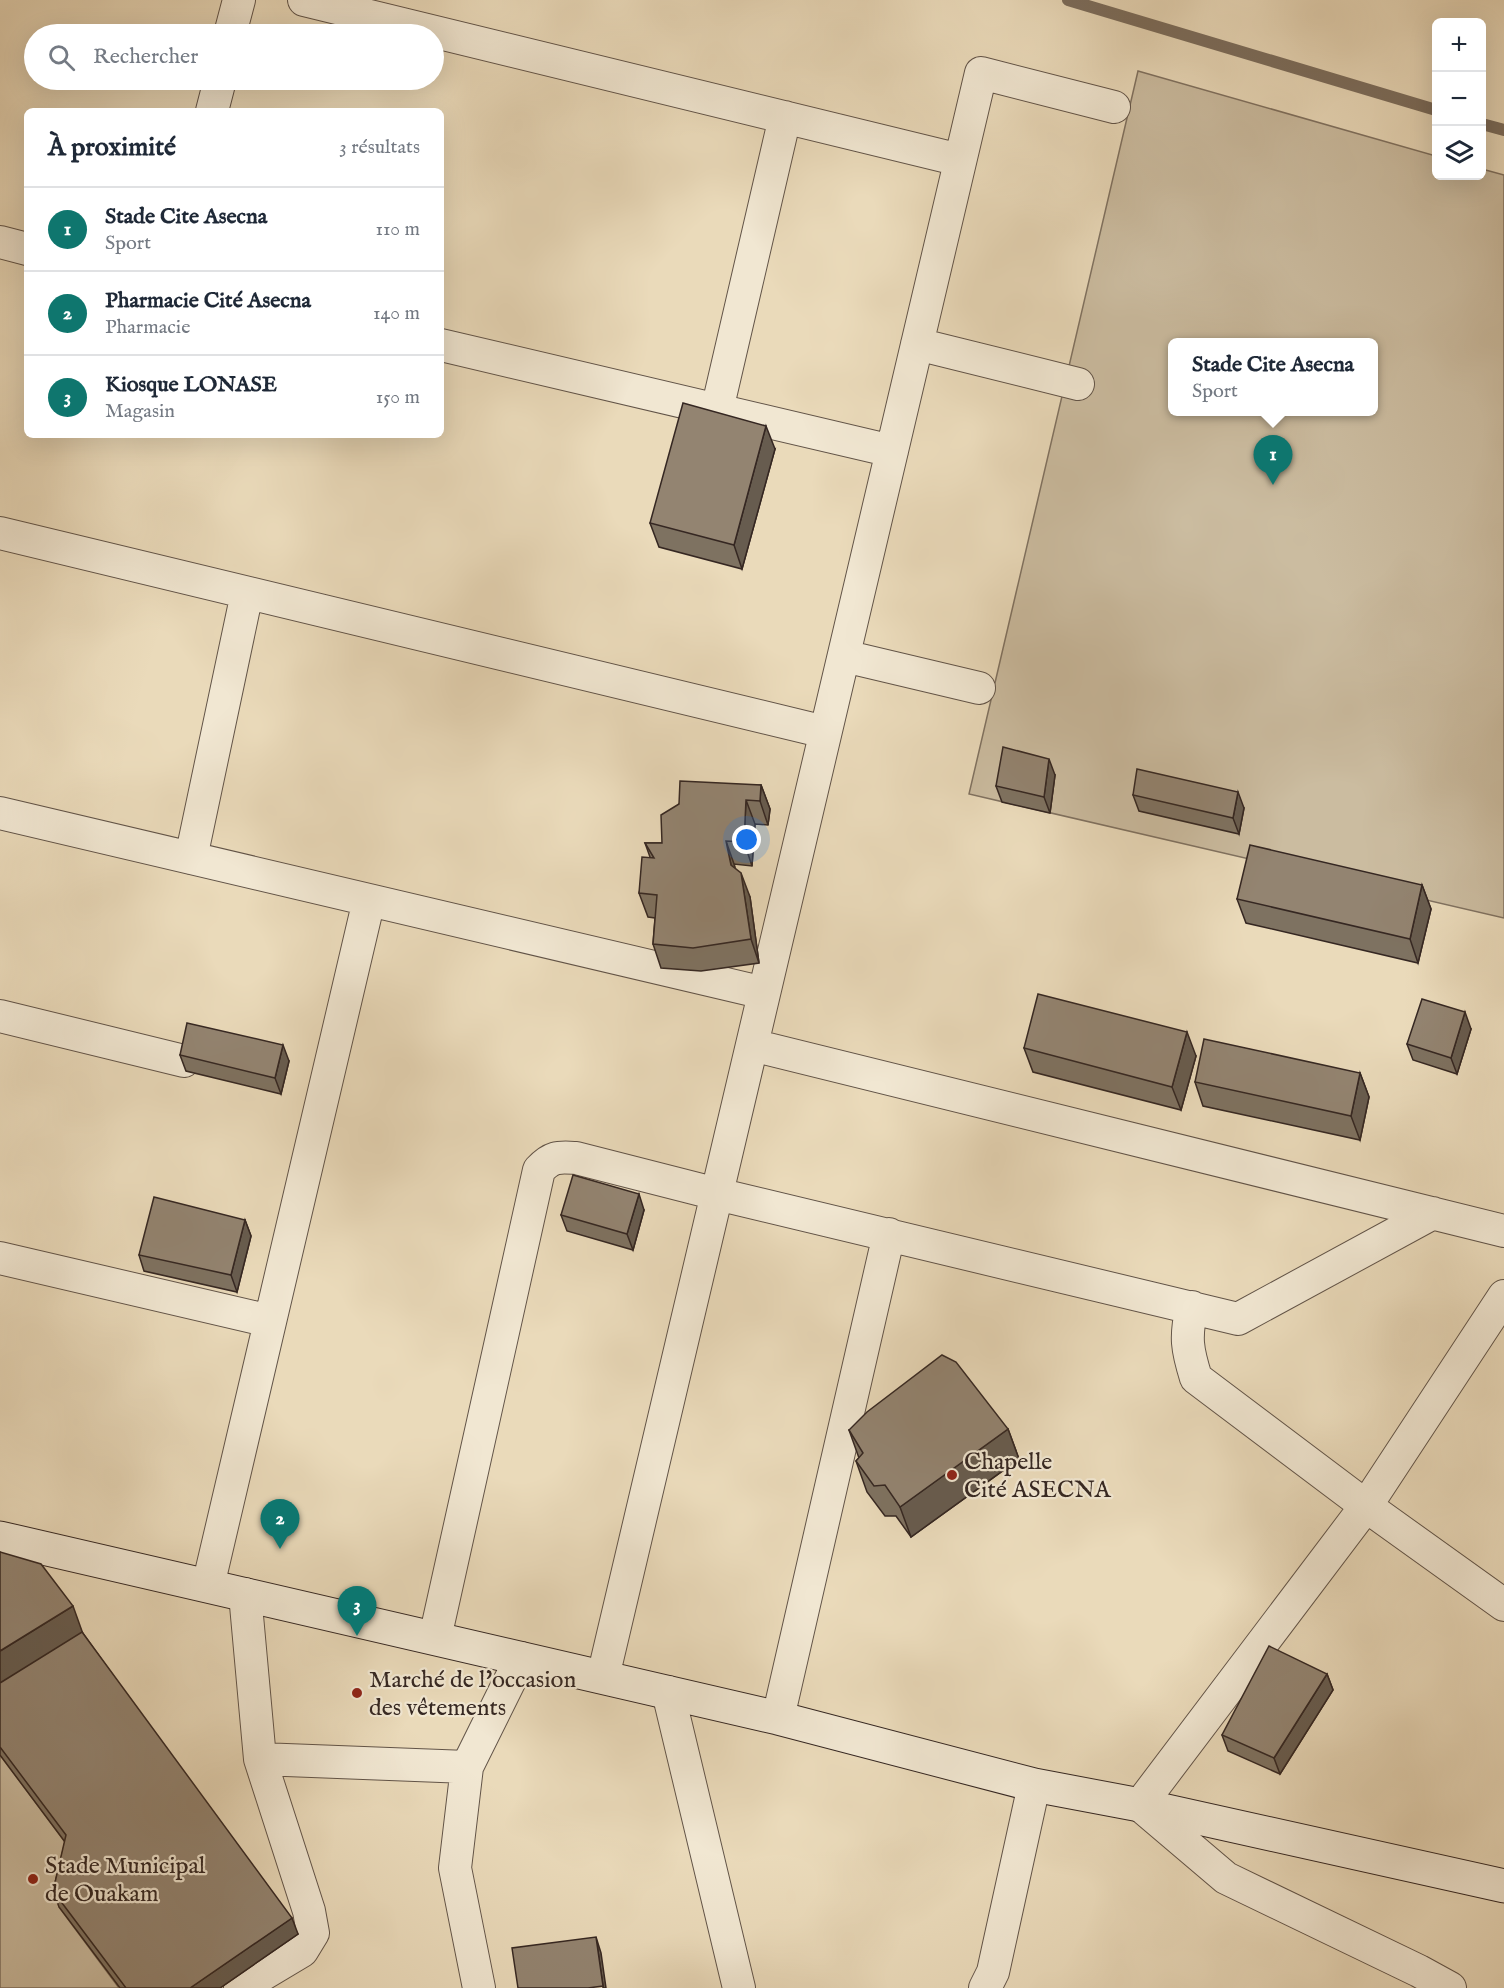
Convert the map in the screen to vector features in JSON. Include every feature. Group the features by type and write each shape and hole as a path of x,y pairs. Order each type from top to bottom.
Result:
{"street":[{"path":"233,24 239,0"},
{"path":"304,0 403,24"},
{"path":"444,34 960,160"},
{"path":"603,1677 981,73 1114,107"},
{"path":"213,108 217,90"},
{"path":"717,410 785,117"},
{"path":"0,242 24,248"},
{"path":"917,344 1078,384"},
{"path":"444,346 892,451"},
{"path":"0,533 825,732"},
{"path":"190,858 248,593"},
{"path":"843,656 979,688"},
{"path":"0,813 764,993"},
{"path":"208,1586 369,900"},
{"path":"0,1016 184,1061"},
{"path":"752,1045 1504,1230"},
{"path":"435,1638 539,1170 548,1160 559,1157 576,1158 1238,1319 1433,1213"},
{"path":"778,1718 889,1234"},
{"path":"0,1258 270,1321"},
{"path":"1140,1805 1366,1506 1504,1296"},
{"path":"1192,1307 1187,1329 1187,1351 1196,1378 1366,1506 1504,1605"},
{"path":"0,1538 778,1718 1034,1785 1140,1805 1504,1886"},
{"path":"240,1988 302,1951 313,1933 309,1911 260,1759 245,1594"},
{"path":"479,1988 455,1868 467,1767 520,1658"},
{"path":"668,1692 739,1988"},
{"path":"260,1759 467,1767"},
{"path":"985,1988 993,1972 1034,1785"},
{"path":"1140,1805 1226,1878 1417,1979 1450,1988"}],"shaded area":[{"path":"1138,71 1432,155 1432,180 1486,180 1486,170 1504,175 1504,918 969,794"},
{"name":"Stade Municipal de Ouakam","path":"0,1755 72,1851 59,1907 119,1988 0,1988"}],"building":[{"path":"683,403 766,426 734,545 650,523"},
{"path":"1003,747 1049,759 1044,797 996,786"},
{"path":"1137,769 1238,792 1233,818 1133,795"},
{"path":"680,781 761,785 760,801 746,800 744,842 726,841 731,865 741,873 751,939 693,948 653,944 657,895 639,893 642,857 654,858 645,843 662,843 661,815 679,804"},
{"path":"1250,845 1422,885 1410,939 1237,899"},
{"path":"1038,994 1187,1032 1172,1087 1024,1048"},
{"path":"1422,999 1465,1012 1451,1058 1407,1044"},
{"path":"187,1023 283,1045 275,1078 180,1055"},
{"path":"1204,1039 1360,1073 1351,1116 1195,1082"},
{"path":"573,1175 639,1194 627,1234 561,1215"},
{"path":"154,1197 245,1220 231,1275 139,1255"},
{"path":"942,1355 956,1362 1008,1429 900,1507 885,1485 874,1486 856,1461 863,1453 849,1430 867,1412"},
{"path":"0,1552 41,1564 73,1606 0,1651"},
{"path":"82,1632 292,1918 190,1988 126,1988 53,1891 66,1835 0,1747 0,1683"},
{"path":"1269,1646 1327,1674 1274,1758 1222,1735"},
{"path":"596,1937 603,1986 518,1988 512,1948"}],"waterway":[{"path":"1068,0 1432,109"},
{"path":"1486,125 1504,130"}],"place":[{"name":"Stade Cite Asecna","path":"1273,485"},
{"name":"Chapelle Cité ASECNA","path":"952,1475"},
{"name":"Pharmacie Cité Asecna","path":"280,1549"},
{"name":"Kiosque LONASE","path":"357,1636"},
{"name":"Marché de l'occasion des vêtements","path":"357,1693"},
{"name":"Stade Municipal de Ouakam","path":"33,1879"}]}
